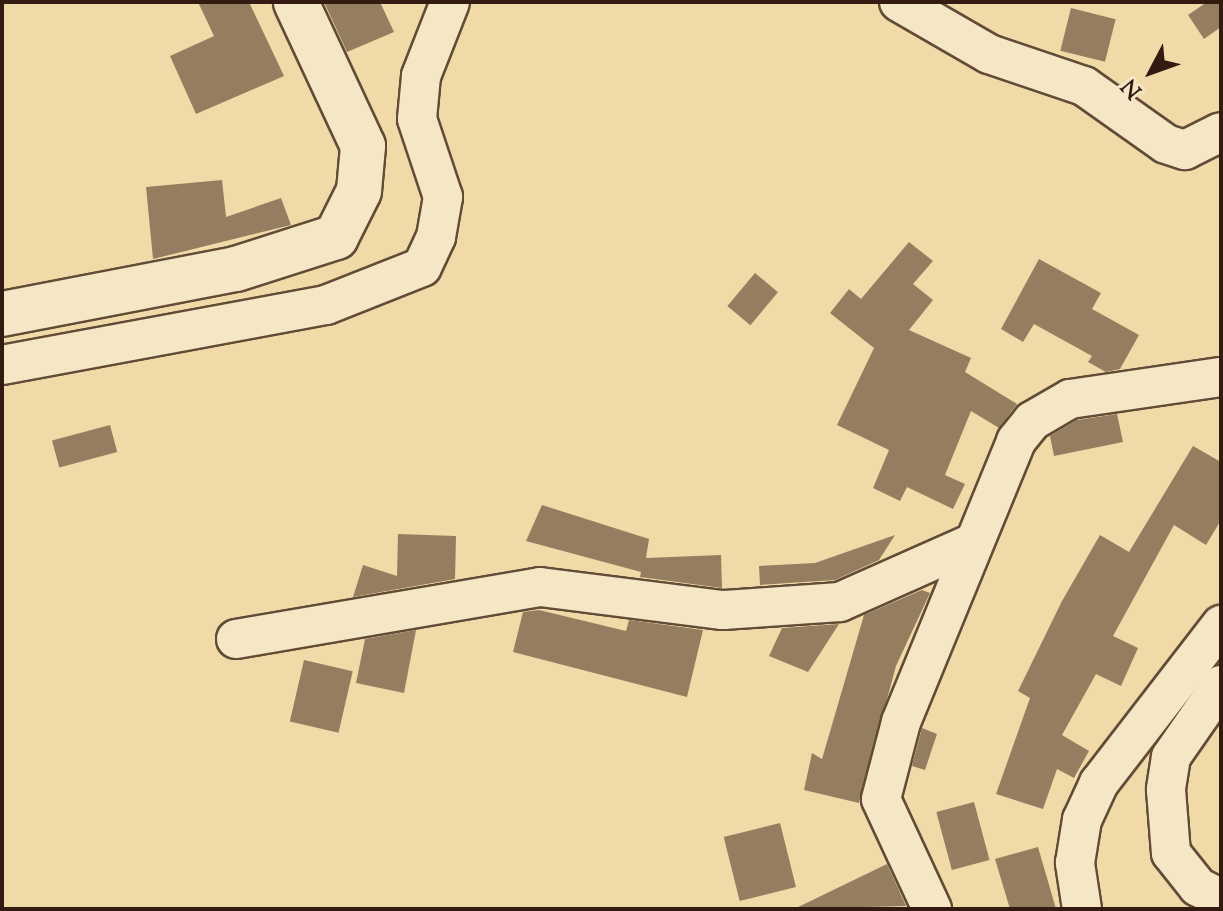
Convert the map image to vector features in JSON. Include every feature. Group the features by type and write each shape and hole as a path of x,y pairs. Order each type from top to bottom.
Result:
{"street":[{"path":"2,314 236,269 336,237 359,191 363,146 296,2"},
{"path":"2,365 326,305 422,267 436,237 443,197 417,119 421,76 450,2"},
{"path":"899,2 989,54 1084,86 1166,144 1185,150 1221,132"},
{"path":"932,909 881,799 901,722 970,544 1016,441 1049,408 1106,391 1221,377"},
{"path":"236,639 540,587 723,610 840,602 970,544"},
{"path":"1082,909 1075,863 1082,820 1099,783 1221,625"},
{"path":"1221,685 1171,757 1166,790 1171,853 1198,887 1221,898"}],"building":[{"path":"198,2 249,2 284,76 196,114 170,56 214,36"},
{"path":"324,2 380,2 394,32 347,52"},
{"path":"1207,2 1221,2 1221,27 1204,39 1188,15"},
{"path":"1071,8 1116,19 1105,62 1060,51"},
{"path":"222,180 226,217 281,198 291,225 153,259 146,187"},
{"path":"909,242 933,261 913,284 933,300 909,330 971,358 965,372 1017,404 999,428 971,411 945,475 965,484 953,509 907,487 900,501 873,488 889,450 837,425 874,348 830,313 849,289 861,299"},
{"path":"1039,259 1101,293 1092,309 1139,335 1120,369 1106,372 1088,362 1092,356 1034,324 1023,342 1001,329"},
{"path":"755,273 778,292 750,325 727,306"},
{"path":"1117,414 1123,442 1054,456 1050,436 1077,420"},
{"path":"110,425 117,452 59,468 52,441"},
{"path":"1193,446 1221,462 1221,520 1206,545 1174,525 1113,636 1138,648 1121,686 1096,674 1062,735 1089,751 1074,778 1057,769 1043,809 996,794 1030,698 1018,691 1062,601 1100,535 1129,552"},
{"path":"542,505 649,539 646,558 721,555 722,588 640,577 641,572 526,541"},
{"path":"398,534 456,536 455,579 353,597 363,565 397,576"},
{"path":"895,535 879,560 835,580 760,585 759,566 815,563"},
{"path":"922,590 930,593 896,666 859,803 804,790 812,753 822,759 864,615"},
{"path":"539,610 626,631 629,620 703,630 687,697 513,652 523,612"},
{"path":"839,624 808,672 769,656 782,628"},
{"path":"416,630 404,693 356,683 365,639"},
{"path":"304,660 353,671 339,733 290,721"},
{"path":"922,728 937,734 925,770 912,766"},
{"path":"974,802 990,860 952,870 936,812"},
{"path":"780,823 796,887 740,901 724,837"},
{"path":"1038,847 1056,909 1010,909 995,859"},
{"path":"887,864 906,906 794,909"}]}
